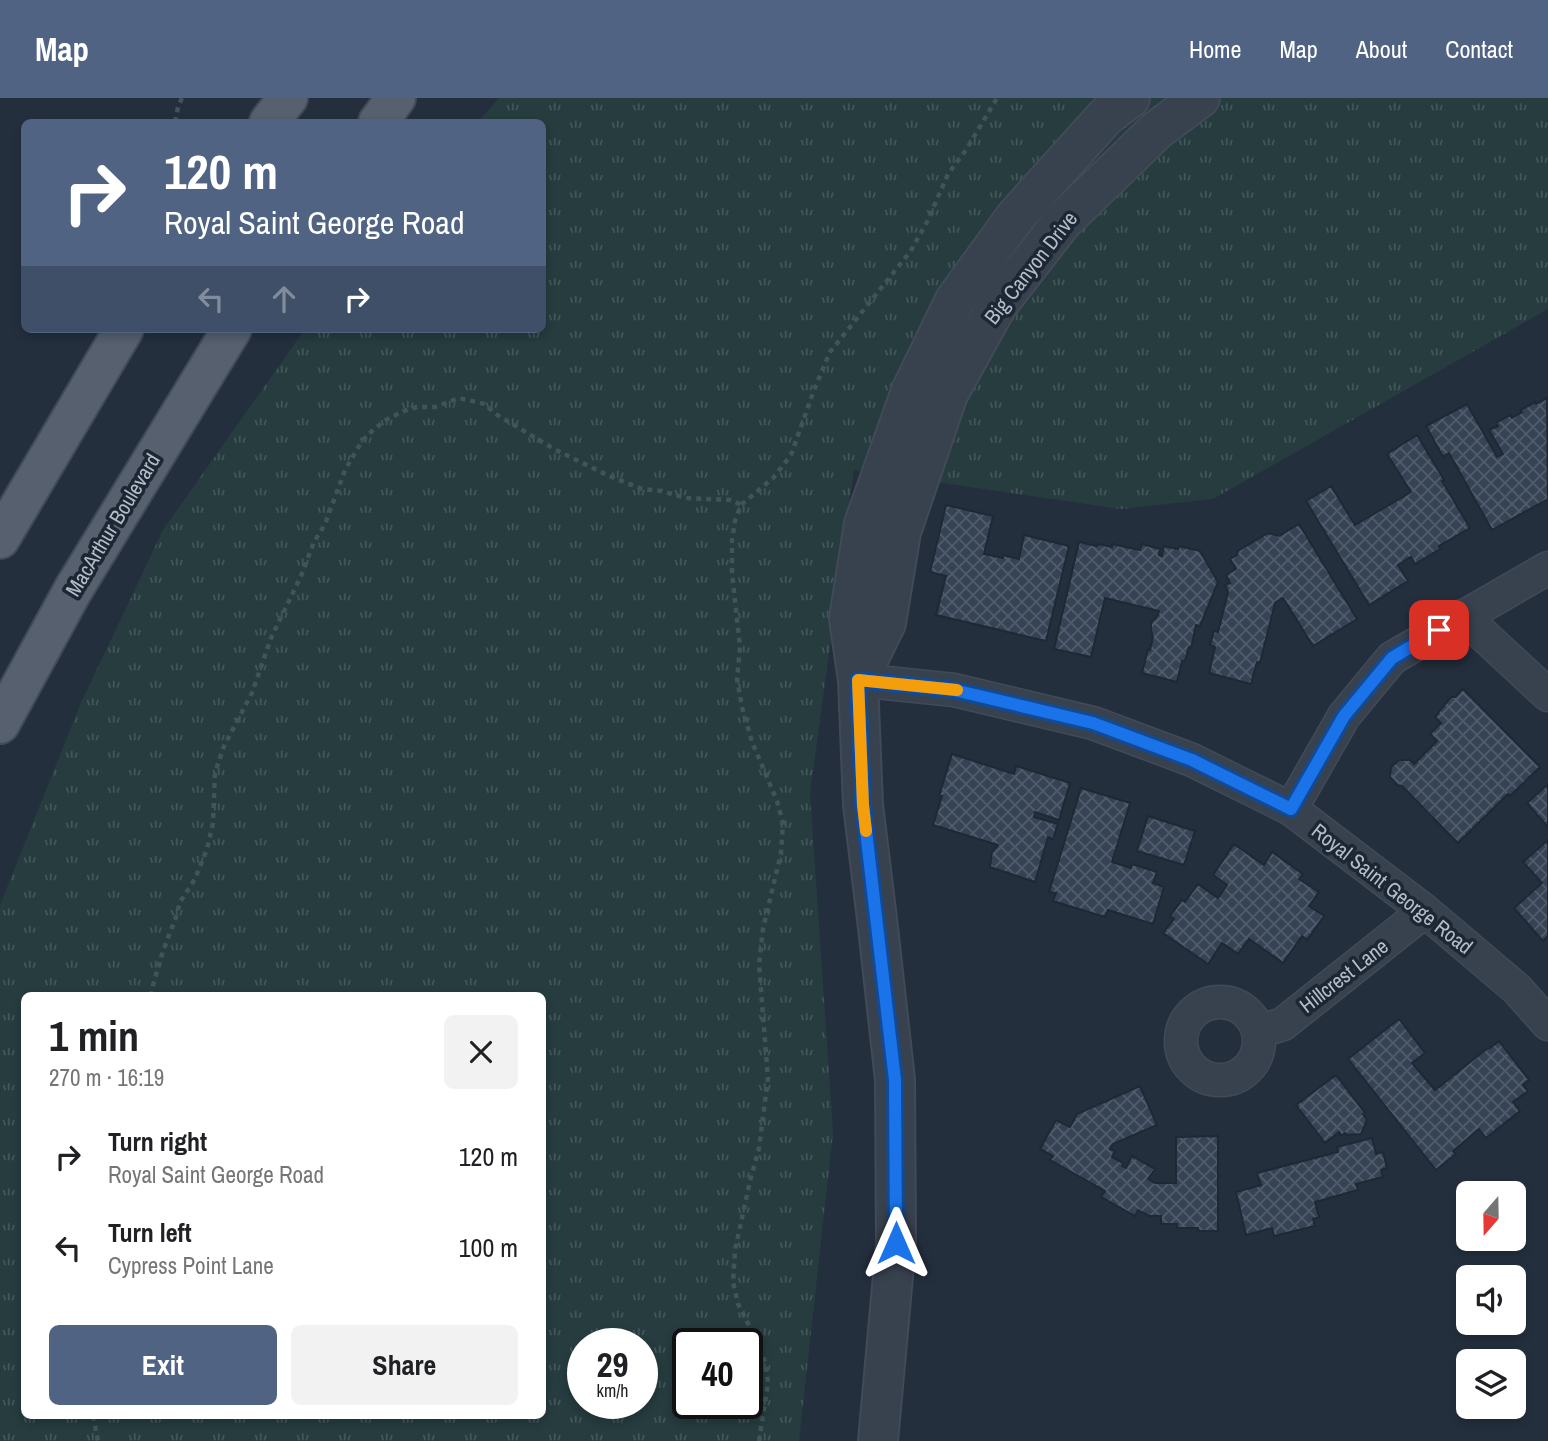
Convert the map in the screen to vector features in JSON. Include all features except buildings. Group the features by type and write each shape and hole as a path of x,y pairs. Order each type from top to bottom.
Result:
{"main road":[{"path":"271,119 288,98"},
{"path":"381,119 396,98"},
{"path":"0,539 122,333"},
{"name":"MacArthur Boulevard","path":"0,724 73,590 230,333"}],"street":[{"name":"Big Canyon Drive","path":"878,1441 896,1243 895,1080 863,805 858,680 849,619 864,524 911,391 955,300 1016,216 1106,116 1130,98"},
{"name":"Big Canyon Drive","path":"858,680 886,623 901,532 948,394 996,307 1062,222 1157,130 1200,98"},
{"path":"1291,809 1344,716 1392,658 1548,568"},
{"path":"1463,615 1548,695"},
{"name":"Royal Saint George Road","path":"858,680 954,690 1093,723 1192,760 1291,809 1425,911 1517,989 1548,1024"},
{"name":"Hillcrest Lane","path":"1258,1032 1283,1024 1425,911"}],"path":[{"path":"176,119 182,98"},
{"path":"759,1441 768,1383 765,1362 738,1304 733,1282 735,1250 759,1148 768,1078 759,965 763,929 781,853 783,823 742,707 737,679 740,648 732,573 732,540 741,505 773,478 791,455 830,352 910,251 928,222 948,174 967,150 996,98"},
{"path":"152,992 180,902 195,880 207,849 213,823 215,773 224,746 252,693 271,638 314,542 325,524 351,457 374,429 386,420 417,407 435,407 459,398 485,404 494,413 554,449 642,489 662,491 685,498 731,500 741,505"},
{"path":"94,1419 98,1441"}],"green space":[{"path":"499,98 1548,98 1548,309 1213,499 1121,509 854,470 810,793 833,1133 799,1441 0,1441 0,905 80,705 163,530 302,333 546,333 546,119 481,119"}],"slow traffic":[{"path":"866,831 858,680 957,690"}],"route":[{"path":"896,1243 895,1080 863,805 858,680 954,690 1093,723 1192,760 1291,809 1344,716 1392,658 1439,630"}]}
